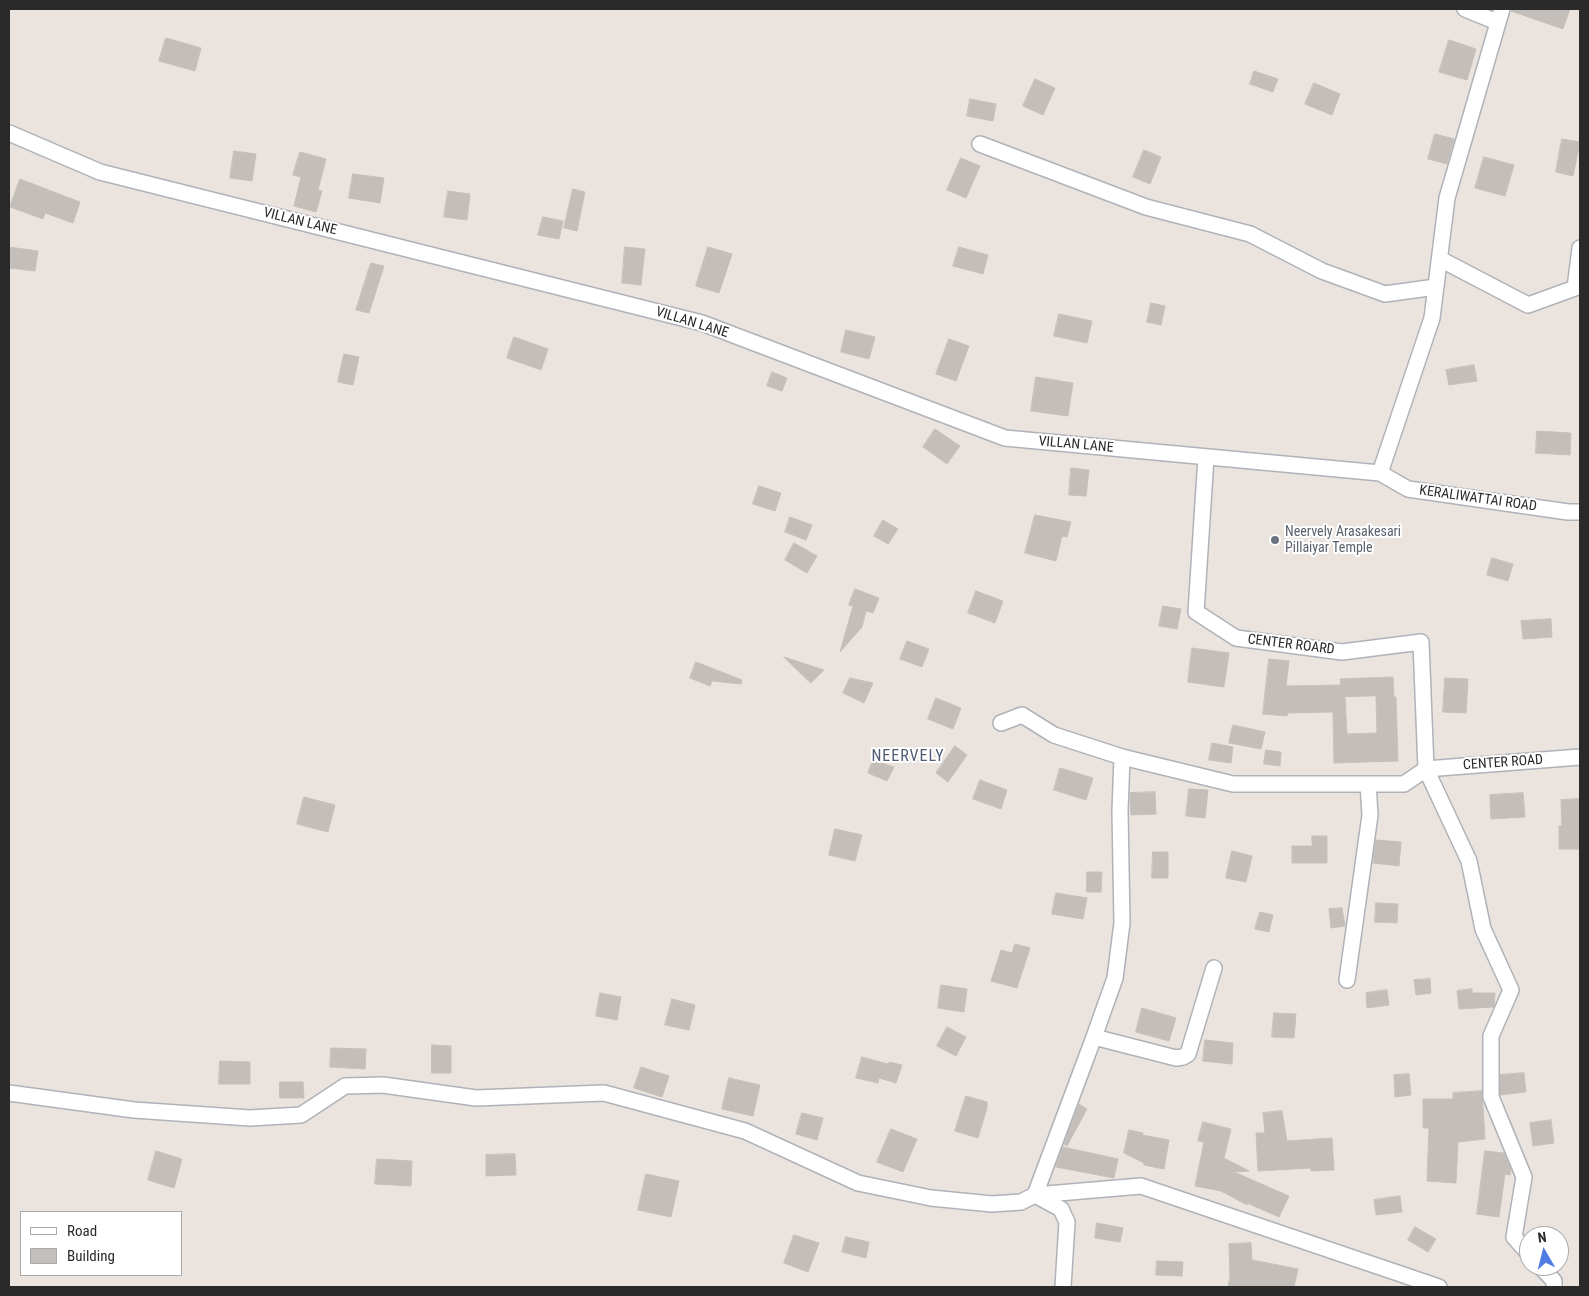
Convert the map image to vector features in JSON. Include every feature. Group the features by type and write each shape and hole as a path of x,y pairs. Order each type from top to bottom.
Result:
{"street":[{"path":"1380,474 1432,318 1447,198 1499,16 1465,9"},
{"name":"VILLAN LANE","path":"9,133 100,172 702,323 1005,438 1380,474"},
{"path":"980,144 1146,207 1250,234 1322,271 1385,294 1436,287"},
{"path":"1440,259 1528,305 1578,289 1580,248"},
{"name":"CENTER ROARD","path":"1206,456 1196,612 1236,638 1342,652 1421,642 1426,769"},
{"name":"KERALIWATTAI ROAD","path":"1380,474 1408,489 1568,512 1580,512"},
{"path":"1001,723 1022,715 1054,735 1122,757 1233,784 1404,784 1426,769 1469,861 1483,928 1511,990 1491,1036 1491,1097 1524,1177 1514,1238 1519,1243"},
{"path":"1035,1195 1115,978 1122,923 1120,811 1122,757"},
{"name":"CENTER ROAD","path":"1426,769 1580,757"},
{"path":"1347,980 1370,815 1368,784"},
{"path":"1094,1037 1176,1058 1188,1054 1214,968"},
{"path":"9,1093 134,1110 250,1118 301,1115 345,1086 383,1085 476,1098 604,1094 745,1131 858,1183 931,1198 992,1204 1021,1202 1035,1195 1141,1186 1439,1287"},
{"path":"1035,1195 1061,1209 1068,1222 1062,1287"},
{"path":"1549,1276 1554,1281 1554,1287"}],"building":[{"path":"1511,9 1570,9 1563,29 1511,11"},
{"path":"166,38 201,48 195,71 159,61"},
{"path":"1449,40 1476,49 1467,80 1439,72"},
{"path":"1254,71 1278,79 1273,92 1250,84"},
{"path":"1035,79 1055,88 1043,115 1023,106"},
{"path":"1314,83 1340,94 1332,115 1305,104"},
{"path":"970,99 996,104 993,121 967,116"},
{"path":"1435,134 1454,139 1447,164 1428,159"},
{"path":"1562,139 1580,142 1573,176 1556,172"},
{"path":"1144,150 1161,157 1150,184 1133,177"},
{"path":"234,151 256,154 252,181 230,178"},
{"path":"300,152 326,159 318,190 322,191 316,212 294,206 301,177 293,175"},
{"path":"1484,157 1514,165 1505,196 1475,188"},
{"path":"961,158 980,166 966,198 947,190"},
{"path":"353,174 384,178 380,203 349,198"},
{"path":"20,179 80,202 73,223 45,213 43,219 10,207"},
{"path":"573,189 585,192 577,231 564,228"},
{"path":"448,191 470,194 467,220 444,217"},
{"path":"543,217 563,221 559,239 538,235"},
{"path":"9,247 38,251 35,271 9,268"},
{"path":"625,247 645,249 641,285 622,283"},
{"path":"708,247 732,254 719,293 696,286"},
{"path":"959,247 988,255 983,274 953,266"},
{"path":"371,263 384,266 369,313 356,310"},
{"path":"1151,303 1165,306 1161,325 1147,322"},
{"path":"1059,314 1092,321 1087,343 1054,336"},
{"path":"846,330 875,337 869,359 841,352"},
{"path":"514,337 548,349 541,370 507,358"},
{"path":"949,339 969,346 956,381 936,374"},
{"path":"344,354 359,357 353,385 338,382"},
{"path":"1474,365 1477,381 1449,385 1446,370"},
{"path":"772,372 787,378 782,391 767,386"},
{"path":"1036,377 1073,383 1068,416 1031,411"},
{"path":"935,429 960,446 947,464 923,447"},
{"path":"1537,431 1571,433 1570,455 1536,453"},
{"path":"1071,468 1089,470 1086,496 1069,495"},
{"path":"759,486 781,493 775,511 753,504"},
{"path":"1035,515 1071,522 1067,537 1062,536 1056,561 1025,553"},
{"path":"790,517 812,525 806,540 785,532"},
{"path":"883,520 898,529 888,544 874,536"},
{"path":"794,543 817,556 807,573 785,560"},
{"path":"1492,558 1513,564 1508,581 1487,575"},
{"path":"855,589 879,598 873,613 866,611 862,627 840,652 853,606 849,605"},
{"path":"976,591 1003,601 995,623 968,613"},
{"path":"1163,606 1181,609 1177,629 1159,626"},
{"path":"1551,619 1552,637 1523,639 1521,621"},
{"path":"907,641 929,649 922,667 900,659"},
{"path":"1192,648 1229,653 1224,687 1188,682"},
{"path":"784,657 824,670 811,683"},
{"path":"1269,659 1289,661 1286,686 1341,685 1340,679 1393,677 1394,697 1396,697 1398,761 1334,763 1333,712 1288,713 1287,716 1263,714","holes":["1376,696 1377,733 1347,734 1345,697"]},
{"path":"696,662 742,680 741,684 712,681 710,686 690,678"},
{"path":"850,678 873,683 864,703 843,693"},
{"path":"1445,678 1468,679 1466,713 1443,712"},
{"path":"936,698 961,708 953,729 928,719"},
{"path":"1233,725 1265,732 1261,749 1229,743"},
{"path":"1212,743 1233,747 1231,763 1209,760"},
{"path":"955,746 967,755 948,782 936,773"},
{"path":"1266,750 1281,752 1280,766 1264,764"},
{"path":"873,760 894,767 887,781 868,773"},
{"path":"1060,768 1093,778 1086,800 1054,790"},
{"path":"980,780 1007,790 1001,809 973,799"},
{"path":"1189,789 1208,790 1205,818 1186,816"},
{"path":"1155,792 1156,814 1131,815 1130,793"},
{"path":"1523,793 1525,817 1491,819 1490,795"},
{"path":"304,797 335,805 328,832 297,824"},
{"path":"1580,799 1580,849 1559,849 1559,826 1562,826 1561,800"},
{"path":"835,829 862,835 855,861 829,855"},
{"path":"1312,836 1327,836 1327,863 1292,863 1292,846 1312,846"},
{"path":"1376,840 1401,842 1399,866 1373,863"},
{"path":"1232,851 1252,856 1246,882 1226,878"},
{"path":"1153,852 1168,852 1168,878 1152,878"},
{"path":"1087,872 1102,872 1101,892 1087,892"},
{"path":"1056,893 1087,898 1083,919 1052,914"},
{"path":"1376,903 1398,904 1397,923 1375,922"},
{"path":"1342,908 1345,926 1331,928 1329,909"},
{"path":"1260,912 1273,915 1269,932 1255,929"},
{"path":"1015,944 1030,948 1017,988 991,981 1001,950 1012,953"},
{"path":"1430,979 1431,993 1416,995 1414,980"},
{"path":"941,985 967,989 964,1012 938,1008"},
{"path":"1472,989 1472,993 1495,993 1494,1007 1459,1009 1457,991"},
{"path":"1387,990 1389,1005 1367,1008 1366,993"},
{"path":"600,993 621,997 617,1020 596,1016"},
{"path":"672,999 695,1005 689,1030 665,1025"},
{"path":"1142,1008 1176,1018 1169,1041 1136,1032"},
{"path":"1274,1013 1296,1014 1294,1038 1272,1037"},
{"path":"947,1027 966,1037 956,1056 937,1046"},
{"path":"1205,1040 1233,1043 1232,1064 1203,1061"},
{"path":"432,1045 451,1046 451,1073 432,1073"},
{"path":"331,1048 366,1049 365,1069 330,1067"},
{"path":"862,1057 888,1064 889,1062 902,1065 896,1083 879,1078 878,1083 856,1078"},
{"path":"220,1061 250,1062 250,1084 219,1084"},
{"path":"641,1067 669,1076 662,1097 634,1088"},
{"path":"1524,1073 1526,1092 1500,1095 1500,1075"},
{"path":"1409,1074 1411,1095 1395,1097 1394,1075"},
{"path":"729,1078 760,1085 753,1116 722,1109"},
{"path":"280,1082 303,1082 304,1098 280,1098"},
{"path":"1482,1091 1485,1139 1458,1142 1456,1183 1427,1181 1429,1128 1423,1128 1423,1099 1453,1099 1453,1093"},
{"path":"966,1096 987,1102 978,1138 955,1131"},
{"path":"1079,1104 1087,1109 1067,1146 1064,1144"},
{"path":"1282,1111 1287,1141 1332,1138 1334,1170 1311,1171 1311,1168 1258,1171 1256,1133 1265,1133 1263,1113"},
{"path":"802,1113 823,1118 817,1140 796,1134"},
{"path":"1551,1120 1554,1143 1533,1146 1530,1123"},
{"path":"1203,1122 1231,1129 1224,1158 1249,1171 1234,1172 1289,1196 1279,1217 1247,1203 1247,1205 1221,1191 1195,1186 1204,1142 1198,1141"},
{"path":"891,1129 917,1139 903,1172 877,1162"},
{"path":"1129,1130 1143,1133 1142,1135 1169,1140 1164,1169 1144,1165 1144,1163 1124,1153"},
{"path":"1063,1147 1118,1159 1114,1178 1056,1167"},
{"path":"156,1151 182,1159 174,1188 148,1180"},
{"path":"1485,1151 1504,1153 1511,1170 1510,1175 1505,1174 1499,1217 1477,1214"},
{"path":"515,1154 516,1175 486,1176 486,1155"},
{"path":"377,1159 412,1161 411,1186 375,1184"},
{"path":"646,1174 679,1181 671,1217 638,1210"},
{"path":"1400,1196 1402,1212 1376,1215 1374,1200"},
{"path":"1097,1223 1123,1228 1120,1242 1095,1238"},
{"path":"1415,1227 1436,1239 1428,1252 1408,1240"},
{"path":"794,1235 819,1243 808,1272 784,1263"},
{"path":"846,1237 869,1242 866,1258 842,1252"},
{"path":"1251,1243 1252,1260 1298,1269 1294,1287 1228,1287 1230,1277 1229,1244"},
{"path":"1157,1261 1183,1262 1182,1276 1156,1275"}],"place":[{"name":"Neervely Arasakesari Pillaiyar Temple","path":"1275,540"}],"district":[{"name":"NEERVELY","path":"908,757"}]}
